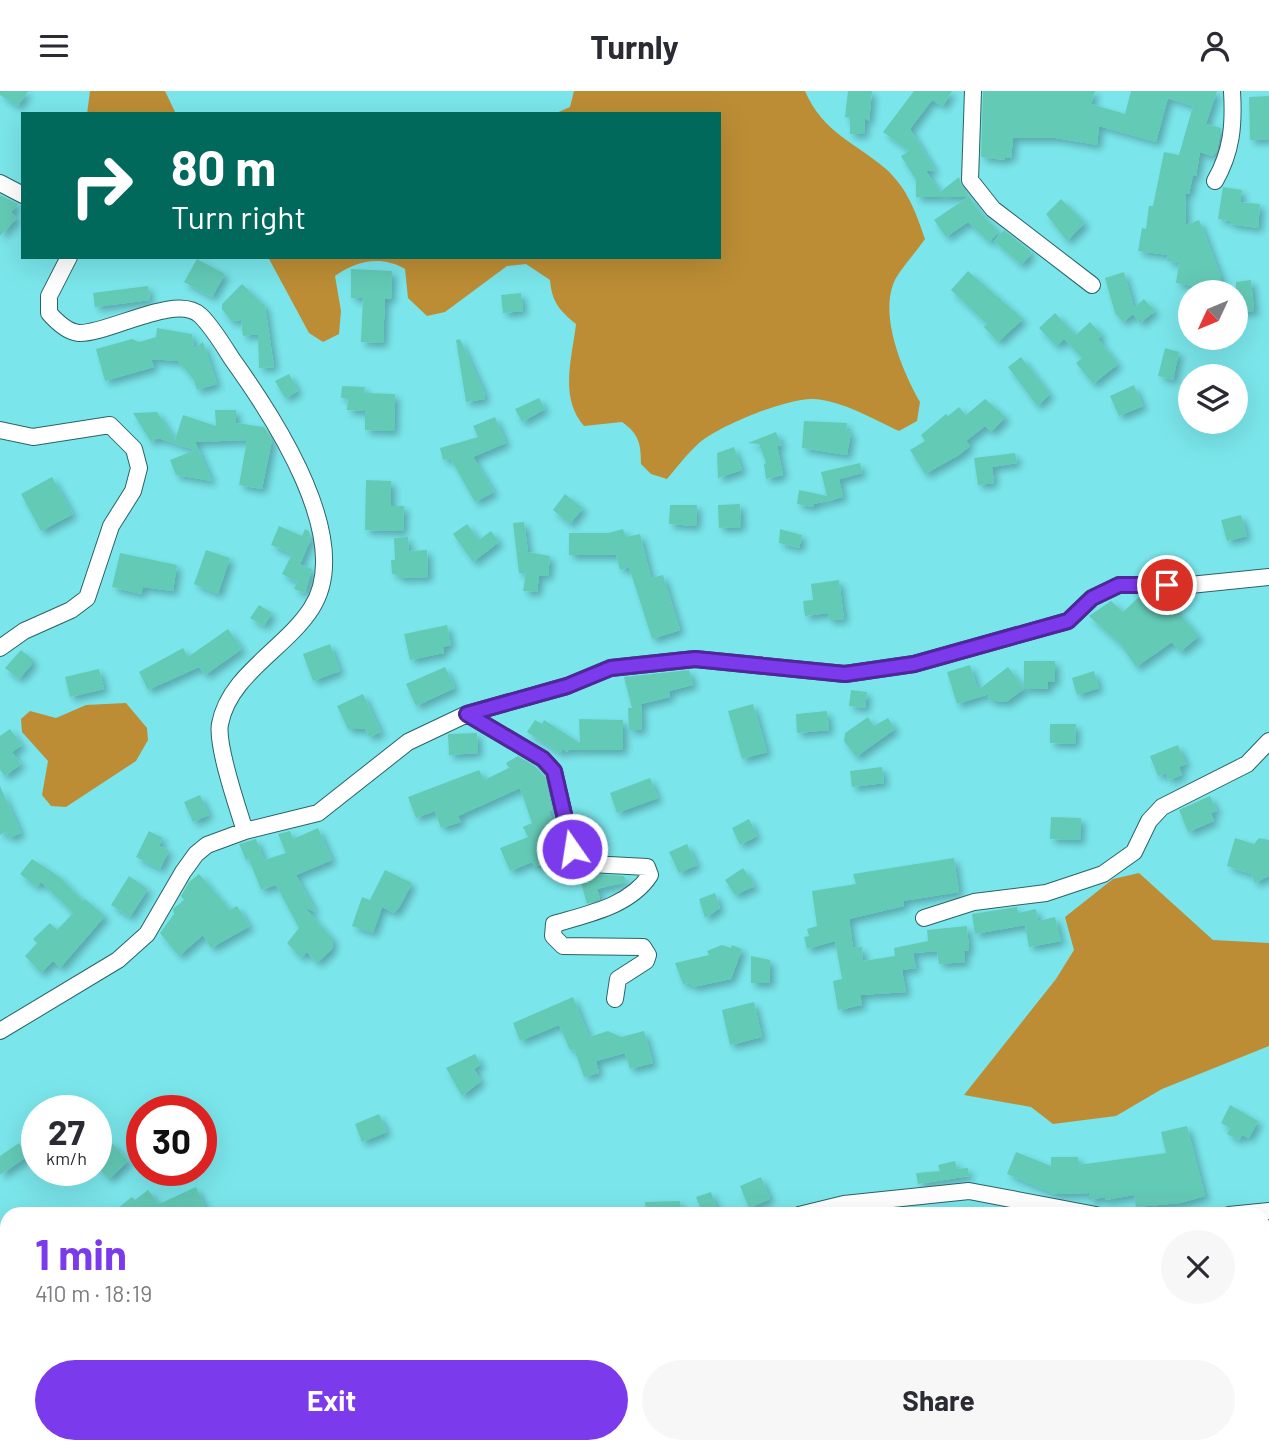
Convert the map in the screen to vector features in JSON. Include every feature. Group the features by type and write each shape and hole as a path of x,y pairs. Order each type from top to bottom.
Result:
{"street":[{"path":"973,91 970,180 993,209 1092,285"},
{"path":"1215,181 1228,158 1234,124 1232,91"},
{"path":"0,183 21,194"},
{"path":"68,259 50,296 49,313 61,325 78,333 177,308 200,314 271,413 313,504 324,551 325,579 311,610 226,700 219,727 233,794 245,831"},
{"path":"0,430 33,437 110,425 134,449 139,468 133,491 111,526 87,598 71,610 24,631 0,648"},
{"path":"0,1031 118,960 146,934 196,854 207,845 245,831 318,813 408,742 467,714 623,667 695,659 845,674 914,664 1068,621 1092,598 1119,585 1190,585 1269,577"},
{"path":"467,714 543,759 554,771 572,849 590,864 647,867 650,875 641,890 606,908 554,924 553,936 563,946 643,947 648,955 646,961 618,979 615,999"},
{"path":"924,918 974,902 1046,893 1102,874 1133,852 1149,821 1162,807 1247,764 1269,741"},
{"path":"832,1207 969,1191 1054,1207"}],"shaded area":[{"path":"90,91 165,91 175,112 87,112"},
{"path":"574,91 805,91 812,105 831,127 894,177 910,202 925,239 896,278 889,308 894,342 906,375 920,402 917,421 899,431 836,403 803,400 754,414 708,436 667,479 651,474 641,464 638,440 628,426 622,422 584,426 576,415 569,390 569,377 576,324 557,305 550,280 526,264 507,266 445,312 427,316 408,298 405,269 378,261 360,264 335,276 341,311 339,334 323,342 309,333 269,259 721,259 721,112 559,112 570,107"},
{"path":"126,703 147,728 148,740 136,761 66,807 51,806 42,795 48,761 22,732 21,719 30,711 56,718 86,705"},
{"path":"1139,873 1213,940 1269,943 1269,1046 1162,1089 1116,1116 1053,1124 1031,1107 964,1095 1056,979 1074,950 1065,917 1113,879"}],"building":[{"path":"0,91 28,91 18,106 0,95"},
{"path":"848,91 872,91 869,121 865,118 864,134 850,134 850,118 845,117"},
{"path":"914,91 952,91 943,106 932,100 910,129 935,170 926,171 940,192 959,177 962,187 981,214 999,232 989,242 968,222 946,237 934,220 968,197 916,197 916,180 901,156 909,151 883,132"},
{"path":"983,91 1095,91 1091,104 1125,114 1131,91 1217,91 1206,124 1221,128 1217,151 1213,156 1200,152 1196,176 1193,175 1189,194 1185,193 1186,225 1199,220 1221,280 1178,280 1176,283 1179,263 1167,261 1168,255 1138,251 1142,228 1146,229 1149,206 1153,206 1164,152 1179,155 1193,106 1168,98 1156,142 1099,126 1097,145 1056,138 1013,138 1011,158 1005,157 1004,160 981,157"},
{"path":"1269,96 1269,139 1250,140 1249,97"},
{"path":"1223,187 1242,190 1240,202 1260,204 1258,228 1230,224 1230,221 1218,219"},
{"path":"0,195 18,204 11,212 17,218 0,236"},
{"path":"1061,199 1085,223 1067,241 1046,214"},
{"path":"1004,230 1032,253 1021,265 994,241"},
{"path":"197,259 225,274 212,297 184,282"},
{"path":"351,269 392,271 391,299 385,299 383,343 361,342 363,298 351,298"},
{"path":"968,271 1023,319 998,342 984,327 987,324 951,290"},
{"path":"1124,272 1134,308 1144,299 1155,311 1140,323 1133,314 1123,322 1115,313 1105,278"},
{"path":"1248,280 1251,280 1254,311 1248,311"},
{"path":"242,284 265,306 274,367 259,368 258,334 243,336 241,320 231,321 222,309 222,304"},
{"path":"148,286 150,300 95,307 93,293"},
{"path":"521,293 523,311 503,313 501,295"},
{"path":"1055,313 1076,335 1090,322 1102,335 1098,339 1118,364 1093,384 1076,363 1082,358 1064,339 1056,346 1039,328"},
{"path":"157,328 192,334 194,348 203,342 217,384 197,390 194,380 178,361 151,359 154,367 105,381 96,349 132,339 139,342 156,337"},
{"path":"460,339 485,399 466,402 456,340"},
{"path":"1165,348 1179,352 1173,380 1158,376"},
{"path":"1021,357 1050,394 1037,406 1008,367"},
{"path":"289,374 298,391 285,398 275,381"},
{"path":"1134,385 1143,406 1119,416 1110,396"},
{"path":"342,386 365,387 364,393 395,394 394,431 365,430 365,411 347,410 348,398 341,398"},
{"path":"539,398 545,409 522,422 515,409"},
{"path":"985,399 1006,417 991,432 985,426 966,441 970,446 959,455 925,474 910,450 925,441 921,435 946,414 948,416 959,407 966,415"},
{"path":"215,410 236,410 236,423 264,427 272,440 262,489 239,485 247,440 195,442 212,481 176,475 170,460 195,450 158,438 151,442 133,413 157,412 175,440 183,415 216,426"},
{"path":"495,417 506,443 473,457 494,492 475,502 450,458 443,460 440,448 478,437 473,426"},
{"path":"804,421 847,423 846,431 851,432 847,455 802,448"},
{"path":"776,432 782,446 777,445 783,475 766,479 766,463 759,444 748,443"},
{"path":"734,447 742,470 718,478 717,453"},
{"path":"1015,453 1017,463 992,467 994,483 978,485 974,458"},
{"path":"860,463 862,473 839,479 843,497 814,504 813,507 797,504 799,490 827,496 821,472"},
{"path":"52,477 73,514 41,531 21,494"},
{"path":"366,480 391,481 391,506 404,506 403,531 365,530"},
{"path":"565,494 583,508 570,524 553,510"},
{"path":"740,504 741,527 719,528 718,505"},
{"path":"670,505 697,505 696,526 669,524"},
{"path":"1241,515 1247,536 1227,541 1221,520"},
{"path":"524,522 528,552 550,556 548,576 539,575 537,592 523,591 526,573 519,573 513,523"},
{"path":"467,524 479,540 491,531 499,542 473,562 453,534"},
{"path":"279,526 302,536 305,529 309,531 311,539 300,564 312,569 305,593 294,589 297,582 282,574 292,554 271,545"},
{"path":"623,529 626,537 640,534 651,578 663,575 680,630 652,639 629,567 620,570 616,555 569,555 569,533 608,533"},
{"path":"780,529 802,535 799,548 779,543"},
{"path":"408,537 409,551 427,550 428,577 399,578 398,574 392,574 391,560 395,560 394,538"},
{"path":"206,550 230,558 218,594 194,584"},
{"path":"120,553 177,565 173,591 143,587 141,594 112,587"},
{"path":"839,580 844,619 829,620 828,613 805,616 803,601 813,600 811,584"},
{"path":"1140,596 1164,596 1199,636 1180,652 1172,642 1136,667 1121,645 1089,616 1111,601 1123,612"},
{"path":"259,605 272,613 264,626 250,618"},
{"path":"447,625 451,645 443,647 444,653 410,660 404,634"},
{"path":"228,629 242,649 205,675 199,667 148,690 139,672 183,648 188,657"},
{"path":"330,644 340,671 313,681 303,654"},
{"path":"21,650 32,659 32,664 19,679 5,668"},
{"path":"1024,661 1055,661 1055,682 1048,682 1048,689 1024,689 1006,702 988,700 989,694 957,704 947,672 970,665 978,690 1008,667 1024,688"},
{"path":"445,667 455,688 416,706 406,684"},
{"path":"99,669 104,689 70,697 65,677"},
{"path":"689,670 693,685 669,691 670,697 641,704 642,730 629,730 628,708 632,708 624,677"},
{"path":"1094,671 1099,688 1077,695 1072,678"},
{"path":"851,690 867,692 865,708 849,706"},
{"path":"363,694 381,732 369,737 365,729 348,729 337,706"},
{"path":"753,704 767,752 742,759 728,711"},
{"path":"827,711 829,730 797,733 796,714"},
{"path":"868,717 874,726 888,718 895,729 856,757 844,741 845,733"},
{"path":"579,719 623,720 623,750 567,752 563,749 560,753 527,732 535,720 542,724 544,720 580,743"},
{"path":"1050,724 1076,724 1075,744 1050,743"},
{"path":"10,729 22,745 12,752 21,764 5,776 0,770 0,736"},
{"path":"477,733 478,753 449,755 448,734"},
{"path":"1178,745 1186,764 1179,767 1182,775 1169,780 1166,773 1158,776 1150,756"},
{"path":"518,756 536,767 545,778 552,810 549,811 557,832 547,837 557,857 535,867 532,862 510,871 500,848 528,837 523,827 532,823 520,788 458,816 461,822 441,828 435,811 416,818 408,797 479,770 484,780 509,768 506,763"},
{"path":"882,767 884,783 852,787 850,771"},
{"path":"650,778 658,798 617,813 610,793"},
{"path":"0,786 21,833 9,838 6,832 0,835"},
{"path":"200,795 209,815 193,822 184,802"},
{"path":"1210,796 1217,811 1211,813 1214,821 1188,832 1179,810"},
{"path":"1051,817 1081,818 1080,840 1050,839"},
{"path":"749,819 757,836 740,845 732,828"},
{"path":"318,828 332,860 296,875 316,912 305,908 333,939 332,949 317,963 307,952 301,958 287,943 299,928 276,885 261,890 249,859 246,860 239,844 256,839 264,860 286,853 278,834 290,831 293,839"},
{"path":"149,831 163,838 159,846 169,850 160,869 136,857"},
{"path":"1235,838 1254,844 1259,838 1269,840 1269,876 1255,883 1251,874 1227,866"},
{"path":"687,844 697,865 679,873 669,852"},
{"path":"954,858 959,892 903,901 904,906 849,919 853,948 862,947 863,961 895,956 894,948 928,941 927,930 967,926 969,950 964,951 965,962 939,964 937,951 913,953 916,968 902,970 906,992 860,995 862,1005 838,1010 833,981 842,979 835,941 807,949 804,937 809,936 807,929 817,926 812,891 856,884 853,874"},
{"path":"32,859 60,877 83,901 85,899 105,916 60,968 53,961 41,973 25,956 37,943 33,939 50,923 57,930 73,913 41,882 37,887 20,874"},
{"path":"743,868 755,886 735,895 725,880"},
{"path":"385,870 412,883 399,908 394,913 382,907 373,933 352,926 362,897 370,900"},
{"path":"586,873 624,876 626,882 597,889 600,899 587,904 579,875"},
{"path":"199,874 230,910 237,906 250,926 211,948 203,935 179,956 160,933 174,914 173,909 184,900 181,896 189,882"},
{"path":"129,876 148,889 130,917 111,905"},
{"path":"715,893 720,908 705,918 699,899"},
{"path":"1017,907 1018,913 1036,909 1038,921 1055,917 1061,941 1029,947 1025,925 975,934 972,914"},
{"path":"722,945 742,949 731,979 693,987 689,983 683,984 675,963 709,955 707,951"},
{"path":"751,956 770,960 770,983 751,983"},
{"path":"573,997 589,1037 608,1031 621,1037 644,1031 653,1063 630,1069 625,1053 596,1061 599,1073 584,1077 574,1049 570,1050 559,1025 520,1041 513,1023"},
{"path":"754,1002 762,1037 730,1045 722,1010"},
{"path":"475,1054 481,1064 474,1069 481,1081 462,1096 446,1068"},
{"path":"1230,1105 1258,1121 1249,1138 1242,1135 1239,1140 1227,1134 1230,1128 1221,1123"},
{"path":"379,1114 387,1132 362,1142 355,1124"},
{"path":"1187,1126 1205,1196 1180,1203 1136,1207 1134,1195 1089,1200 1089,1193 1055,1194 1007,1174 1016,1152 1051,1166 1051,1157 1078,1157 1078,1165 1166,1153 1161,1132"},
{"path":"19,1143 21,1146 21,1161 0,1175 0,1156"},
{"path":"112,1143 126,1159 126,1163 112,1176"},
{"path":"955,1161 957,1169 968,1168 969,1176 918,1184 916,1173 940,1171 938,1165"},
{"path":"761,1177 770,1199 749,1207 740,1186"},
{"path":"196,1187 205,1207 119,1207 132,1197 135,1200 148,1190 159,1204"},
{"path":"711,1192 716,1207 700,1207 696,1197"},
{"path":"680,1201 680,1207 645,1207 645,1202"}],"route":[{"path":"572,849 554,771 543,759 489,730 467,714 567,686 611,668 695,659 845,674 914,664 1017,633 1068,621 1092,598 1119,585 1167,585"}]}
